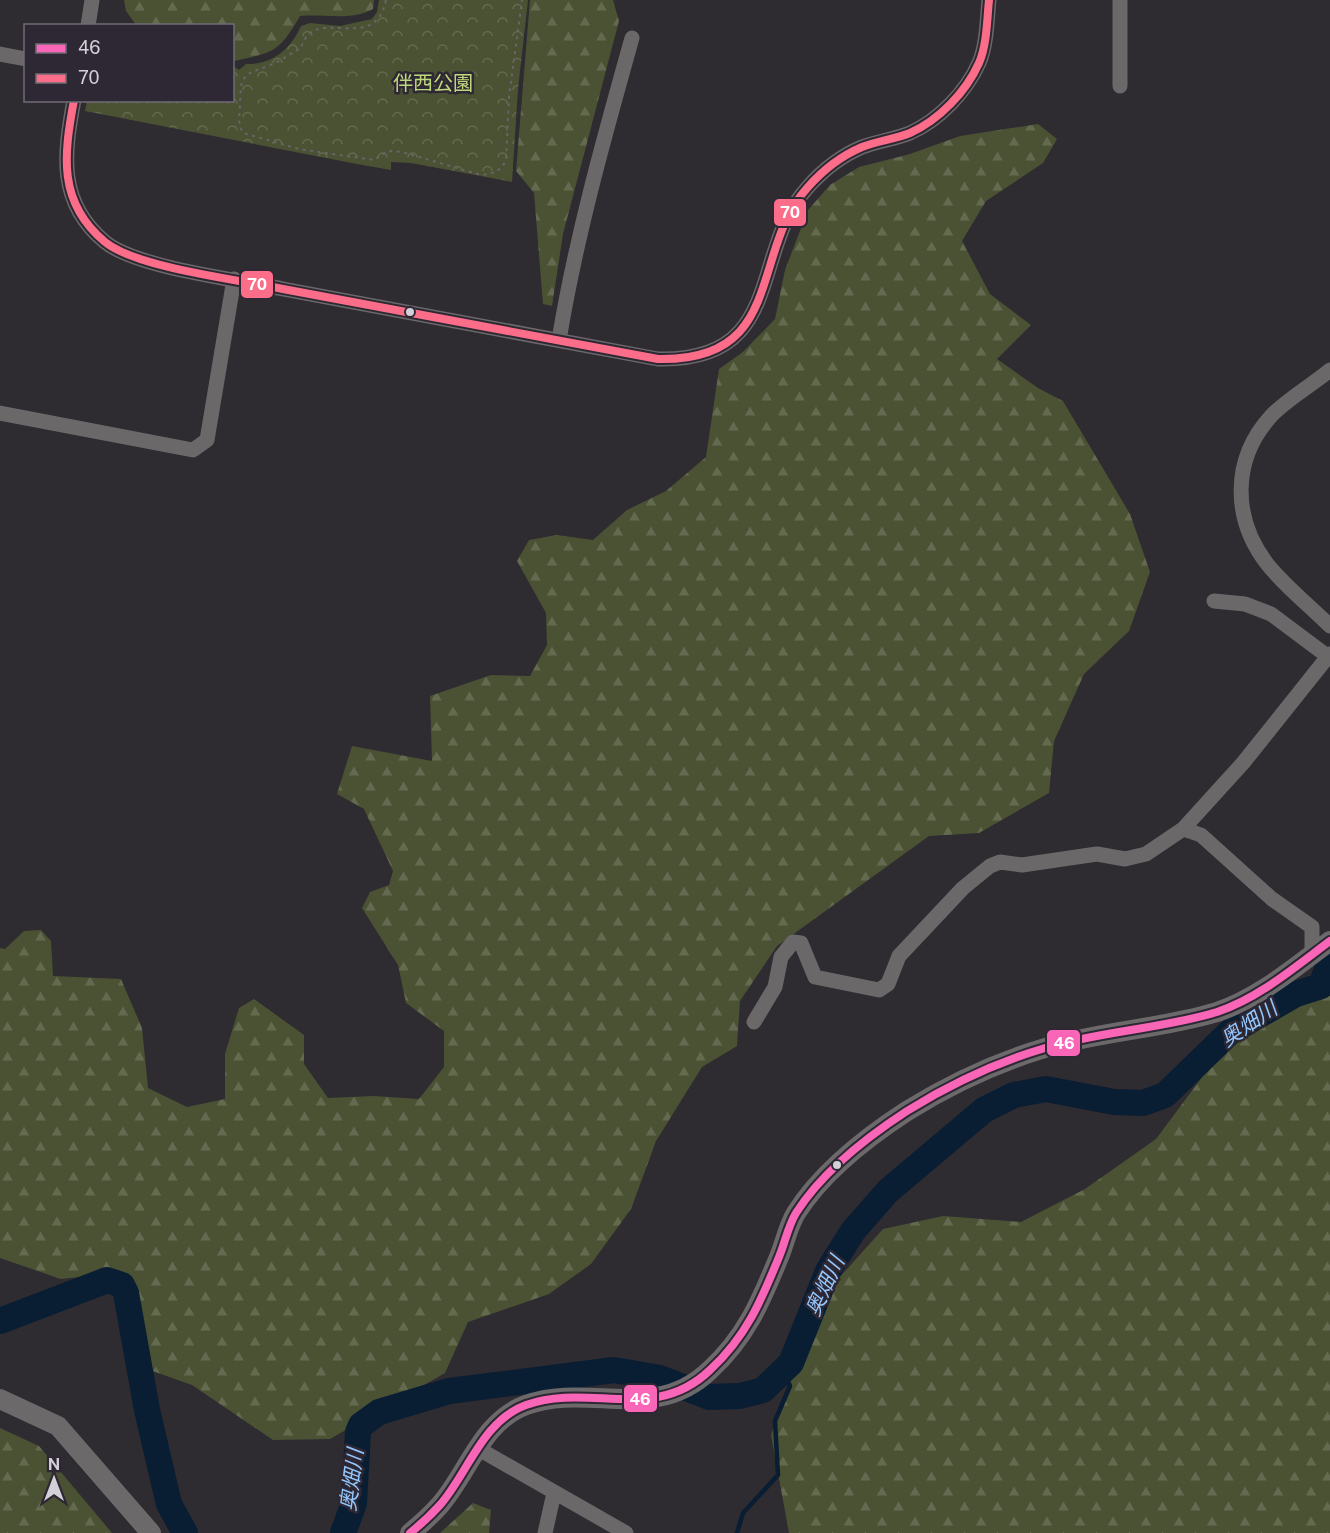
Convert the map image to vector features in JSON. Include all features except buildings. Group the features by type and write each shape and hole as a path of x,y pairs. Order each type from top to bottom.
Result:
{"main road":[{"path":"410,1533 441,1505 477,1448 498,1424 524,1405 551,1398 643,1401 690,1386 709,1372 744,1333 795,1215 817,1186 855,1149 908,1111 980,1072 1046,1047 1217,1012 1261,991 1320,948"},
{"path":"0,1399 58,1426 151,1533"}],"street":[{"path":"87,24 92,0"},
{"path":"74,102 65,148 65,173 73,200 87,224 106,243 126,254 153,263 234,279 657,359 681,359 713,350 737,334 753,314 787,219 806,189 830,165 851,153 911,132 939,115 965,87 980,61 989,0"},
{"path":"1119,0 1120,86"},
{"path":"559,340 571,263 632,38"},
{"path":"0,54 24,59"},
{"path":"0,413 193,450 207,440 234,279"},
{"path":"1330,370 1273,415 1254,440 1244,462 1240,504 1253,541 1269,566 1330,626"},
{"path":"754,1022 775,987 781,957 793,942 801,943 815,977 879,990 888,984 899,956 963,888 990,866 1000,862 1022,865 1097,854 1125,859 1146,854 1183,829 1243,763 1329,656 1271,614 1245,604 1214,601"},
{"path":"1183,829 1201,835 1272,899 1312,927 1320,948"},
{"path":"477,1448 626,1533"},
{"path":"545,1533 554,1493"}],"path":[{"path":"387,0 383,15 374,23 355,30 322,27 310,30 304,37 301,48 245,75 241,85 239,126 243,133 299,148 374,160 388,151 402,152 481,175 492,174 502,168 506,161 509,97 522,0"}],"green space":[{"path":"124,0 374,0 373,9 356,15 300,16 287,37 275,49 235,61 234,24 135,24 126,11"},
{"name":"伴西公園","path":"379,0 528,0 518,89 512,182 411,163 391,162 391,170 85,111 87,102 234,102 234,67 239,70 246,64 264,62 280,54 292,42 301,26 310,23 340,26 372,19 377,12"},
{"path":"530,0 613,0 619,21 563,234 552,306 543,304 534,193 516,171"},
{"path":"1038,124 1057,139 1043,163 986,201 962,241 990,294 1031,325 997,359 1038,388 1063,401 1130,514 1150,572 1129,631 1084,674 1054,741 1049,793 979,833 929,836 777,946 740,1001 737,1046 702,1067 656,1141 631,1209 591,1264 549,1294 468,1322 445,1373 330,1439 273,1440 192,1385 144,1368 135,1306 107,1274 61,1279 0,1258 0,948 5,949 24,931 41,930 51,941 53,976 121,979 142,1028 148,1088 187,1107 225,1099 225,1054 239,1008 254,999 304,1035 304,1064 328,1098 374,1096 419,1099 444,1067 444,1031 406,1003 398,965 362,908 370,892 389,885 393,871 364,809 337,794 352,746 432,761 430,696 491,675 530,676 547,645 546,613 517,561 529,540 557,535 593,540 627,510 666,491 706,457 719,369 743,352 775,319 785,270 808,210 830,185 859,167 910,154 960,136"},
{"path":"1330,972 1330,1533 789,1533 771,1435 807,1331 839,1278 883,1229 943,1216 1021,1222 1085,1189 1156,1139 1232,1037 1284,1008"},
{"path":"0,1428 39,1446 112,1533 0,1533"},
{"path":"473,1503 491,1510 489,1533 440,1533"}],"waterway":[{"name":"奥畑川","path":"343,1533 354,1503 358,1432 361,1425 379,1412 449,1391 614,1370 660,1378 709,1397 740,1396 763,1390 791,1363 828,1271 853,1231 888,1191 984,1110 1014,1095 1046,1089 1114,1102 1143,1103 1165,1095 1230,1032 1296,994 1321,986 1330,961"},
{"name":"奥畑川","path":"0,1321 107,1280 122,1285 126,1293 147,1410 169,1504 185,1533"},
{"path":"737,1533 743,1513 778,1475 775,1421 790,1386 784,1372"}],"transit line":[{"name":"70","path":"74,102 67,158 71,194 78,211 89,227 105,242 120,251 140,259 190,272 658,359 699,355 728,342 747,323 759,298 790,213 808,187 833,164 854,151 910,133 931,121 959,94 982,56 989,0"},
{"name":"46","path":"410,1533 440,1505 487,1435 511,1413 526,1405 550,1399 573,1397 644,1399 666,1395 689,1386 710,1370 733,1345 751,1318 781,1252 793,1218 807,1198 846,1156 907,1111 974,1075 1045,1048 1196,1018 1232,1006 1276,981 1330,941"}]}
